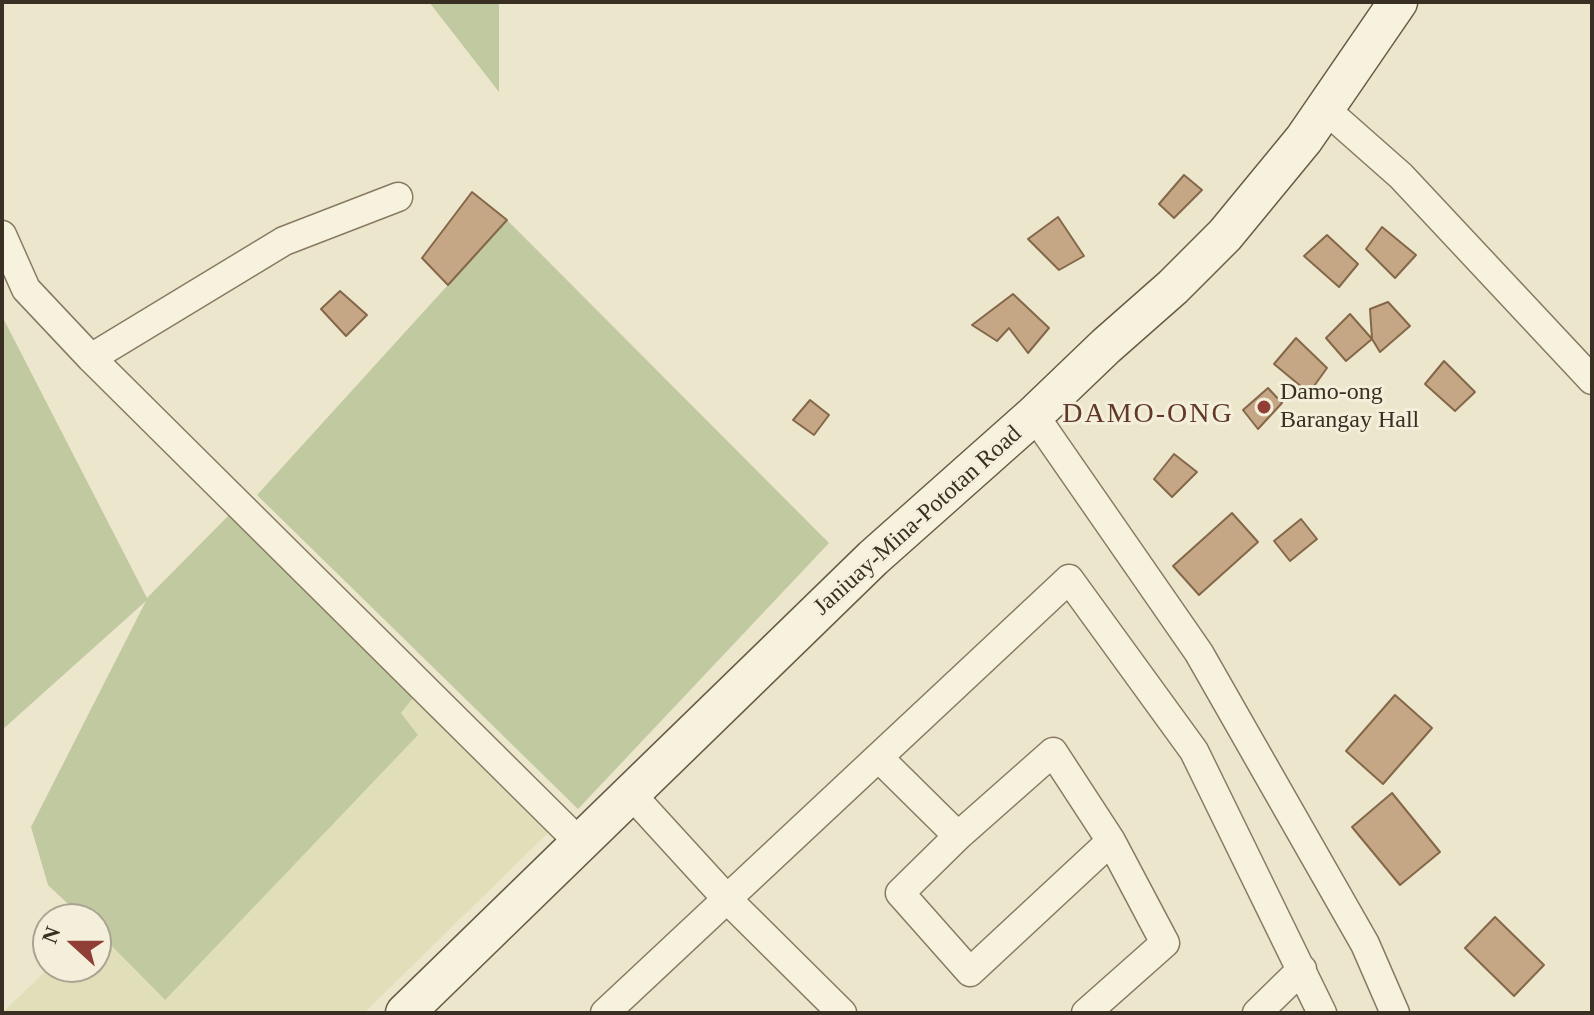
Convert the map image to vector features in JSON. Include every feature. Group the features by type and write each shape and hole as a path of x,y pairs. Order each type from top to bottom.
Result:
{"main road":[{"name":"Janiuay-Mina-Pototan Road","path":"405,1013 873,558 1034,415 1225,235 1287,161 1398,2"}],"street":[{"path":"1324,108 1401,176 1592,380"},
{"path":"91,358 284,241 398,197"},
{"path":"2,235 26,289 91,358 580,843"},
{"path":"1034,415 1199,653 1365,944 1395,1013"},
{"path":"605,1013 1069,579 1194,751 1322,1013"},
{"path":"1086,1013 1165,943 1111,841 1053,752 958,836 900,893 970,972 1111,841"},
{"path":"880,759 958,836"},
{"path":"631,794 727,899 842,1013"},
{"path":"1257,1013 1302,969"}],"shaded area":[{"path":"417,693 551,830 364,1013 2,1013 33,983 112,983 112,946 164,1000 418,735 401,713"}],"green space":[{"path":"429,2 499,2 499,92"},
{"path":"507,220 829,543 578,809 257,495"},
{"path":"2,316 147,598 234,510 417,693 401,713 418,735 165,1000 112,946 112,903 67,903 48,885 31,827 146,601 2,730"}],"building":[{"path":"1184,175 1202,190 1174,218 1159,204"},
{"path":"472,192 507,220 448,285 422,258"},
{"path":"1058,217 1084,256 1059,270 1028,239"},
{"path":"1382,227 1416,255 1395,278 1366,249"},
{"path":"1327,235 1358,264 1339,287 1304,256"},
{"path":"340,291 367,315 346,336 321,309"},
{"path":"1013,294 1049,328 1028,353 1009,328 997,341 972,325"},
{"path":"1388,302 1410,326 1380,352 1372,339 1370,309"},
{"path":"1350,314 1372,339 1346,361 1326,338"},
{"path":"1296,338 1327,368 1309,393 1274,364"},
{"path":"1444,361 1475,392 1455,411 1425,384"},
{"path":"1268,388 1282,403 1258,429 1243,410"},
{"path":"810,400 829,415 814,435 793,420"},
{"path":"1174,454 1197,472 1172,497 1154,479"},
{"path":"1232,513 1258,542 1199,595 1173,566"},
{"path":"1301,519 1317,539 1290,561 1274,541"},
{"path":"1395,695 1432,728 1383,784 1346,751"},
{"path":"1392,793 1440,852 1400,885 1352,827"},
{"path":"1495,917 1544,965 1514,996 1465,948"}],"place":[{"name":"Damo-ong Barangay Hall","path":"1264,407"}],"district":[{"name":"DAMO-ONG","path":"1148,415"}]}
